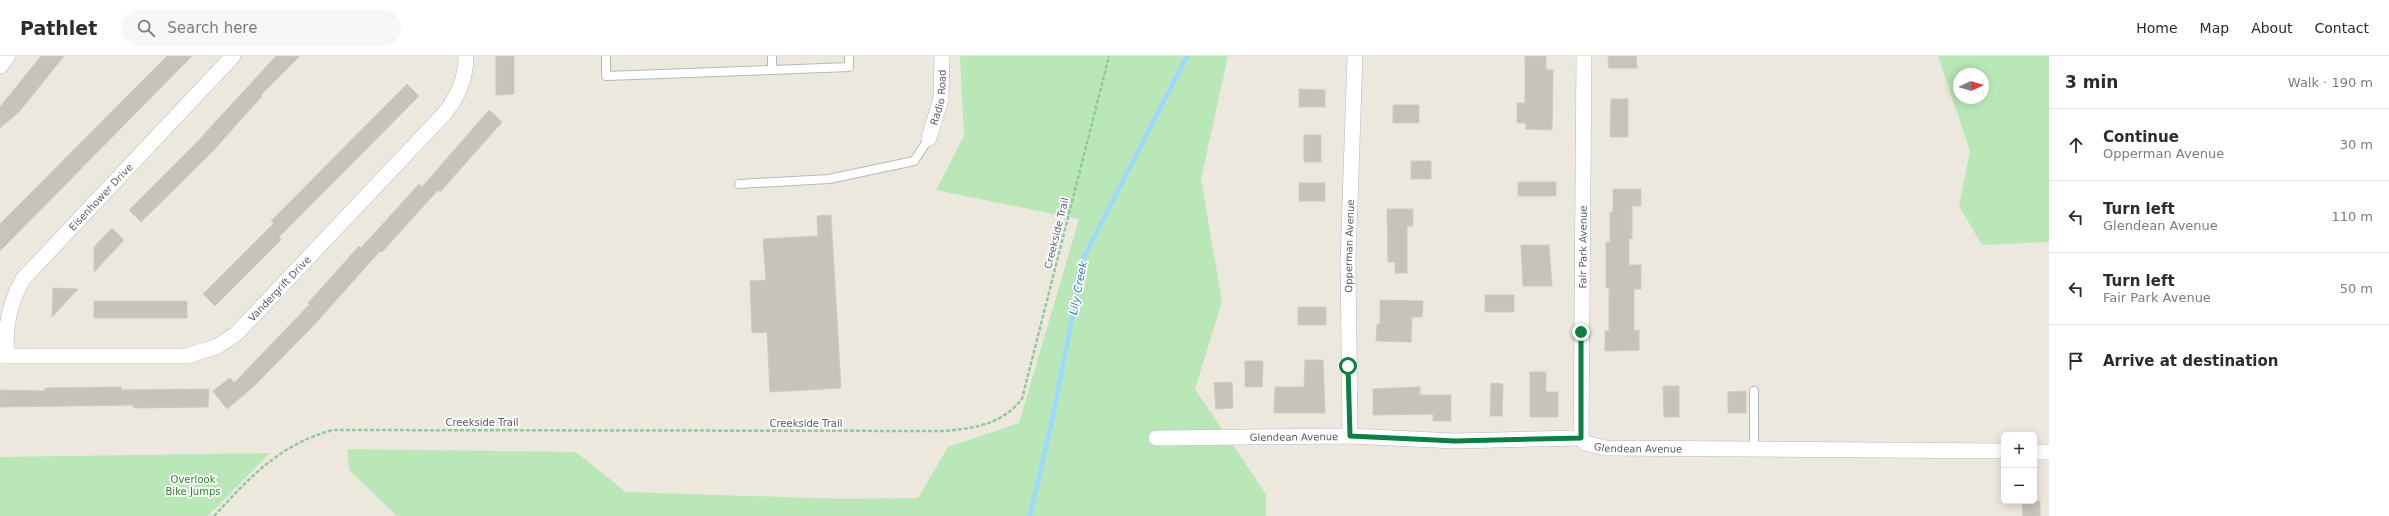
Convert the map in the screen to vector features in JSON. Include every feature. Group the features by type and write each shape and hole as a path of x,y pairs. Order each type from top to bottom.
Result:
{"street":[{"path":"0,66 8,56"},
{"name":"Eisenhower Drive","path":"3,356 9,312 22,280 33,266 233,56"},
{"name":"Vandergrift Drive","path":"3,356 187,356 218,346 236,334 444,114 460,90 464,76 466,56"},
{"name":"Radio Road","path":"929,138 941,99 942,56"},
{"name":"Opperman Avenue","path":"1350,436 1348,260 1355,56"},
{"name":"Fair Park Avenue","path":"1581,438 1584,56"},
{"name":"Glendean Avenue","path":"1156,438 1350,436 1455,441 1581,438 1585,443 1605,448 2001,451"},
{"path":"2037,452 2049,452"}],"lane":[{"path":"606,56 606,76 849,67 849,56"},
{"path":"772,56 772,70"},
{"path":"738,184 829,179 914,161 929,138"},
{"path":"1754,391 1754,450"}],"path":[{"name":"Creekside Trail","path":"214,516 243,484 271,458 298,442 333,430 945,431 967,429 999,420 1011,413 1022,400 1109,56"}],"green space":[{"path":"960,56 1228,56 1201,179 1222,302 1195,389 1266,494 1266,516 397,516 349,470 347,449 576,452 626,492 844,499 918,498 948,447 1019,423 1079,219 936,190 964,136"},
{"path":"1938,56 2049,56 2049,242 1982,245 1959,206 1970,151 1954,104 1989,104 1989,68 1953,68 1953,101"},
{"name":"Overlook Bike Jumps","path":"270,453 208,516 0,516 0,457"}],"building":[{"path":"41,56 64,56 19,112 0,128 0,107"},
{"path":"167,56 192,56 0,251 0,224"},
{"path":"276,56 300,56 261,95 262,96 212,152 141,222 129,210 198,141"},
{"path":"496,56 514,56 514,94 496,95"},
{"path":"1525,56 1546,56 1546,70 1553,70 1552,130 1526,129 1526,123 1517,123 1517,103 1525,103"},
{"path":"1608,56 1636,56 1637,68 1609,68"},
{"path":"407,84 419,96 279,237 281,240 215,306 203,294 274,223 271,221"},
{"path":"1299,89 1325,90 1325,107 1299,107"},
{"path":"1611,99 1628,99 1628,137 1610,137"},
{"path":"1393,105 1419,105 1419,123 1393,123"},
{"path":"489,110 502,122 440,192 438,190 382,252 380,251 315,324 253,387 227,409 213,391 230,378 234,383 310,304 308,303 359,246 361,248 419,184 422,187"},
{"path":"1304,135 1321,135 1321,162 1304,162"},
{"path":"1411,161 1431,161 1431,179 1411,179"},
{"path":"1518,182 1556,182 1556,196 1518,196"},
{"path":"1299,183 1325,183 1325,201 1299,201"},
{"path":"1613,189 1641,189 1641,206 1632,206 1632,239 1629,238 1629,265 1641,265 1641,289 1634,289 1634,331 1639,330 1639,350 1605,351 1605,331 1609,331 1609,288 1606,288 1606,242 1610,242 1610,212 1613,212"},
{"path":"1387,209 1413,209 1413,226 1407,226 1407,273 1395,273 1395,262 1388,262"},
{"path":"831,215 841,388 770,392 767,332 752,333 750,281 766,280 763,239 818,236 817,216"},
{"path":"112,228 124,240 94,272 94,247"},
{"path":"1521,245 1549,245 1552,286 1523,286"},
{"path":"53,288 78,289 52,317"},
{"path":"1485,295 1514,295 1514,312 1485,312"},
{"path":"1380,300 1423,301 1422,317 1412,317 1411,342 1376,341 1377,324 1380,324"},
{"path":"94,301 187,301 187,318 94,318"},
{"path":"1298,307 1326,307 1326,325 1298,325"},
{"path":"1305,360 1323,360 1325,413 1274,413 1275,387 1304,387"},
{"path":"1245,361 1263,361 1262,387 1245,387"},
{"path":"1530,372 1546,372 1546,392 1558,392 1558,417 1530,417"},
{"path":"1232,382 1233,408 1216,409 1214,383"},
{"path":"1491,383 1503,384 1502,416 1490,416"},
{"path":"1663,386 1679,386 1679,417 1664,417"},
{"path":"121,387 121,390 209,389 208,407 134,408 133,405 0,407 0,390 45,391 45,388"},
{"path":"1420,387 1420,395 1451,395 1451,421 1433,421 1433,414 1373,415 1373,389"},
{"path":"1746,391 1746,413 1728,413 1728,392"},
{"path":"2037,501 2040,501 2040,516 2023,516 2022,504 2037,504"}],"waterway":[{"name":"Lily Creek","path":"1030,516 1052,421 1084,257 1187,56"}],"route":[{"path":"1348,366 1350,436 1455,441 1581,438 1581,332"}]}
